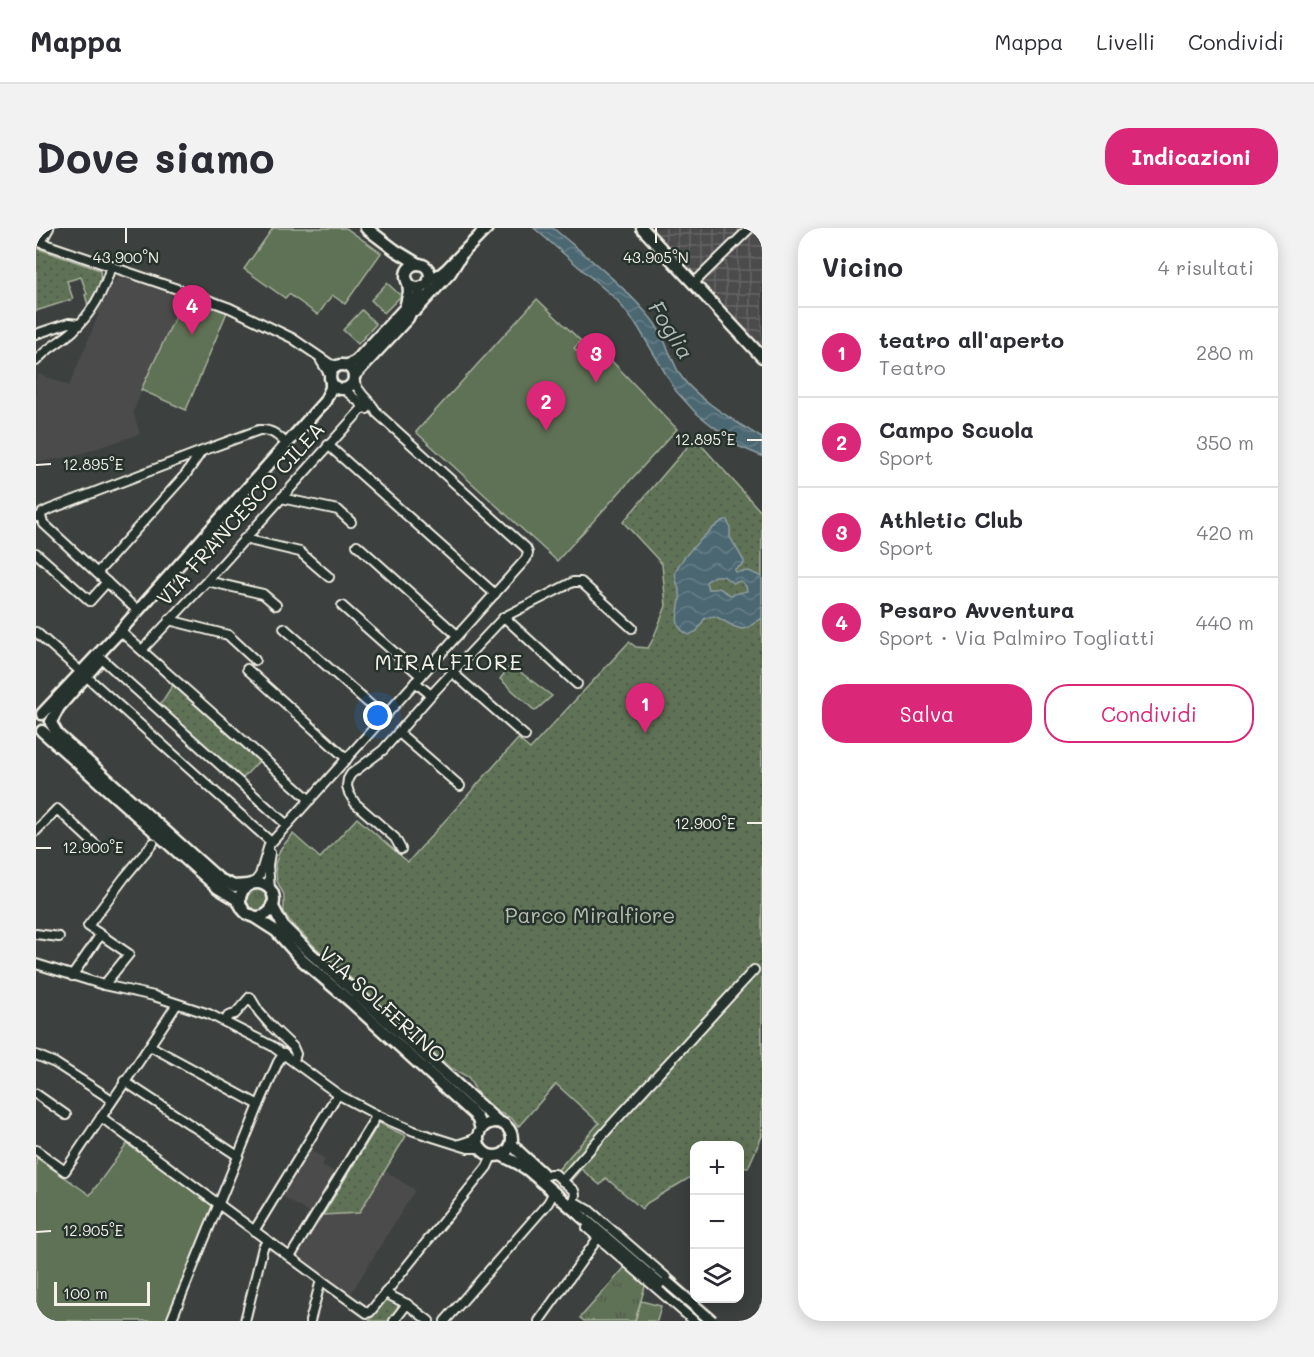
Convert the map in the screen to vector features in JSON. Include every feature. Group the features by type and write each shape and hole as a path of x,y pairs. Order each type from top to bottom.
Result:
{"main road":[{"path":"366,228 395,250 428,269 430,273 408,318"},
{"path":"642,228 762,357"},
{"path":"407,277 414,288 426,284 460,257 484,232"},
{"path":"84,674 138,610 325,401 331,388 333,370 356,361 405,308 409,298 407,277 404,262 395,250"},
{"path":"407,277 411,266 420,264 438,267 460,257"},
{"path":"306,423 343,389 350,386 354,378 450,273 460,257"},
{"path":"342,366 351,370 354,378"},
{"path":"331,379 335,387 343,389"},
{"path":"38,714 101,658 120,631"},
{"name":"VIA SOLFERINO","path":"39,731 49,728 59,707 84,674"},
{"path":"38,714 48,716 58,735 219,879 234,886 263,884 270,890"},
{"name":"VIA SOLFERINO","path":"39,731 198,871 218,888 236,899 244,910 276,931 302,960 474,1114 478,1120 480,1132"},
{"path":"242,907 240,897 244,888 251,884"},
{"name":"VIA SOLFERINO","path":"270,890 273,897 272,905 283,926 497,1121"},
{"path":"251,915 261,916 270,910 272,905"},
{"path":"496,1156 510,1149 512,1144 510,1129 497,1121 488,1123 480,1132 481,1149 496,1156 519,1164 554,1192 572,1199"},
{"path":"512,1144 550,1175 572,1199 702,1321"},
{"path":"665,1285 712,1321"}],"street":[{"path":"49,228 38,242 189,292 242,313 292,338 330,364 342,366"},
{"path":"694,283 750,228"},
{"path":"36,361 79,324 105,287 111,266"},
{"path":"36,334 69,323 79,324"},
{"path":"316,355 331,379"},
{"path":"354,378 357,390 366,404"},
{"path":"251,884 260,874 266,850 273,841 495,594 528,554 526,548 376,413 374,408 343,389"},
{"name":"VIA FRANCESCO CILEA","path":"142,650 366,404"},
{"path":"138,610 38,517 48,510 259,430 266,429 272,432 287,444"},
{"path":"328,445 495,594"},
{"path":"97,573 186,474 202,451"},
{"path":"281,498 338,510 351,522"},
{"path":"244,539 300,552 329,577"},
{"path":"357,545 457,635"},
{"path":"36,553 90,601 107,582"},
{"path":"207,581 263,594 276,605"},
{"path":"401,849 395,838 355,803 349,793 348,779 351,774 383,750 504,617 573,582 581,582 632,628"},
{"path":"342,606 418,679 431,695"},
{"path":"504,617 578,684"},
{"path":"169,620 228,635 255,660"},
{"path":"284,628 384,717"},
{"path":"120,631 310,800"},
{"path":"36,632 273,841"},
{"path":"101,658 287,825"},
{"path":"247,669 347,759"},
{"path":"452,672 525,736"},
{"path":"398,732 460,786"},
{"path":"104,985 129,954 88,926 150,846 149,832 130,815 123,803"},
{"path":"36,831 57,809 100,849"},
{"path":"270,890 268,865 273,841"},
{"path":"150,846 164,845 185,864 198,871"},
{"path":"72,976 99,937 98,933"},
{"path":"36,934 59,937"},
{"path":"36,964 104,985 154,996 209,1014 284,1053 339,1095 377,1115 414,1131 468,1148 481,1149"},
{"path":"562,1181 754,970"},
{"path":"225,1022 228,1016 235,1014 250,997 259,1012 295,1050 294,1060"},
{"path":"36,1150 65,1171 177,1004"},
{"path":"272,1046 279,1043 280,1034"},
{"path":"150,1046 259,1105"},
{"path":"171,1321 259,1105 284,1053"},
{"path":"36,1055 55,1063 112,1100"},
{"path":"124,1081 238,1156"},
{"path":"36,1094 66,1115"},
{"path":"254,1231 339,1095"},
{"path":"290,1257 377,1115"},
{"path":"101,1116 367,1313 496,1156"},
{"path":"455,1144 472,1140 480,1132"},
{"path":"550,1175 562,1181 581,1221 694,1321"},
{"path":"444,1321 548,1203 554,1192"},
{"path":"572,1199 590,1210 690,1297 684,1304 675,1305"},
{"path":"539,1321 598,1238"},
{"path":"244,1321 263,1247 268,1241"},
{"path":"310,1321 321,1281"},
{"path":"675,1305 674,1300 679,1288"},
{"path":"385,1293 406,1304 429,1321"},
{"path":"697,1303 718,1321"},
{"path":"394,1321 406,1304"}],"shaded area":[{"path":"649,228 762,228 762,351 698,280"},
{"path":"119,276 184,298 133,412 140,434 70,457 36,462 36,379 39,374 69,386 99,314 97,310"},
{"path":"310,1150 325,1159 322,1165 336,1173 311,1214 282,1196"},
{"path":"385,1171 415,1190 350,1295 298,1256 323,1215 359,1213"}],"green space":[{"path":"273,228 346,228 381,253 345,304 332,295 318,315 289,294 285,298 244,269"},
{"path":"36,248 100,270 98,289 88,305 81,277 67,281 73,299 36,311"},
{"path":"387,283 401,296 384,313 371,300"},
{"path":"184,298 227,312 186,410 141,390"},
{"path":"537,299 581,341 574,348 592,366 605,354 677,429 557,561 416,432"},
{"path":"362,310 376,324 358,344 343,330"},
{"name":"Parco Miralfiore","path":"695,438 762,513 762,1136 748,1168 744,1168 744,1141 690,1141 690,1177 647,1203 642,1209 606,1178 600,1185 581,1169 569,1183 556,1172 599,1123 556,1084 518,1127 513,1120 493,1110 479,1096 468,1077 449,1067 314,946 290,921 284,913 284,895 277,881 275,864 281,848 293,834 320,858 357,818 408,862 518,739 530,749 629,642 636,647 648,648 666,606 662,564 623,522"},
{"path":"511,665 552,696 535,711 500,679"},
{"path":"174,683 260,760 241,780 159,706"},
{"path":"257,889 265,892 268,900 265,908 257,911 249,908 246,900 249,892"},
{"path":"379,1123 406,1136 359,1213 323,1215"},
{"path":"127,1144 138,1152 142,1150 212,1202 212,1211 167,1321 36,1321 36,1159 90,1195"},
{"path":"626,1266 646,1283 635,1321 584,1321 580,1318"},
{"path":"386,1298 403,1305 392,1321 369,1321"},
{"path":"641,1301 661,1306 657,1321 635,1321"}],"water":[{"name":"Foglia","path":"534,228 553,228 627,292 654,322 679,373 686,382 717,409 762,438 762,456 738,446 695,412 676,391 638,327 617,300"},
{"path":"727,520 730,537 744,561 744,564 735,569 735,572 749,571 762,577 762,618 742,629 715,616 705,618 697,631 689,635 677,622 680,593 675,574 690,551 719,524","holes":["714,576 723,576 733,583 741,581 747,591 730,595 719,588 708,589 706,582"]}],"railway":[{"path":"759,1321 762,1306"}],"place":[{"name":"Pesaro Avventura","path":"192,335"},
{"name":"Athletic Club","path":"596,383"},
{"name":"Campo Scuola","path":"546,431"},
{"name":"teatro all'aperto","path":"645,733"}],"district":[{"name":"MIRALFIORE","path":"449,662"}]}
